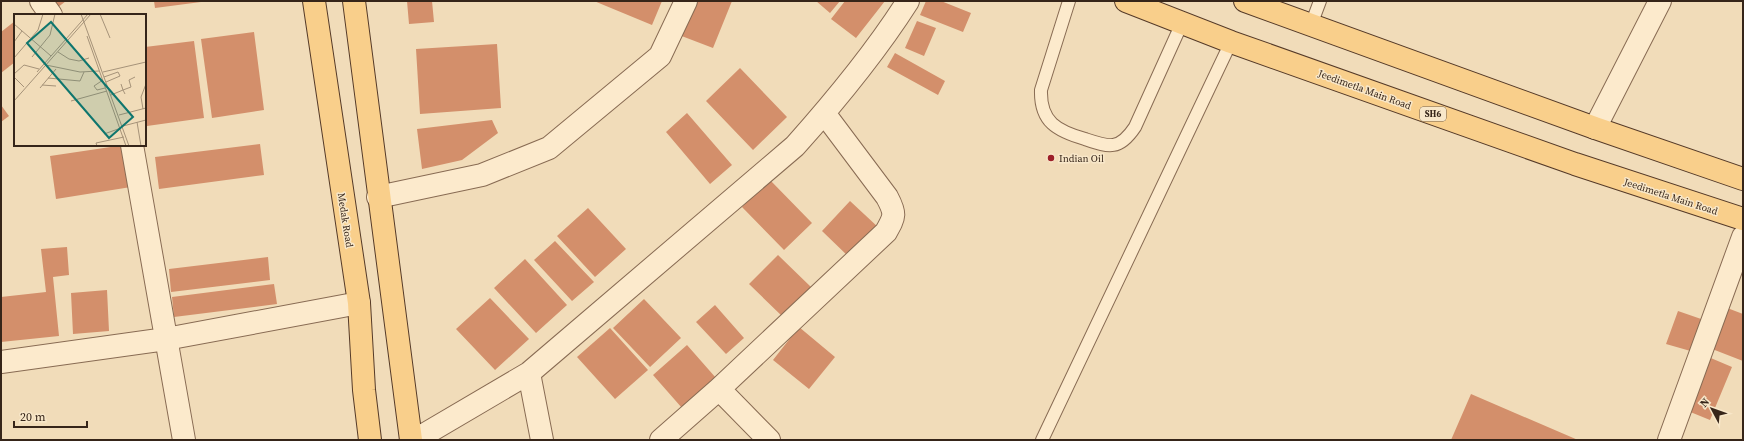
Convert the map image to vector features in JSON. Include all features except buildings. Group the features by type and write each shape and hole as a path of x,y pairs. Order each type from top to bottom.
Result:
{"main road":[{"name":"Medak Road","path":"314,1 359,303 364,390 370,440"},
{"path":"354,1 378,197 411,440"},
{"name":"Jeedimetla Main Road","path":"1126,1 1231,42 1575,164 1743,219"},
{"path":"1245,1 1595,128 1743,179"}],"street":[{"path":"41,1 50,14"},
{"path":"378,197 482,176 550,148 660,56 686,1"},
{"path":"415,440 529,373 795,146 824,113 876,48 908,1"},
{"path":"1595,128 1660,1"},
{"path":"661,440 719,389 886,232 894,218 894,209 887,197 824,113"},
{"path":"132,146 184,440"},
{"path":"1669,440 1743,237"},
{"path":"1,362 166,339 359,303"},
{"path":"529,373 542,440"},
{"path":"719,389 769,440"}],"lane":[{"path":"1068,1 1041,90 1040,102 1053,125 1063,133 1108,146 1120,143 1128,137 1135,127 1182,23"},
{"path":"1311,25 1320,1"},
{"path":"1042,440 1231,42"}],"place":[{"name":"Indian Oil","path":"1051,158"}]}
